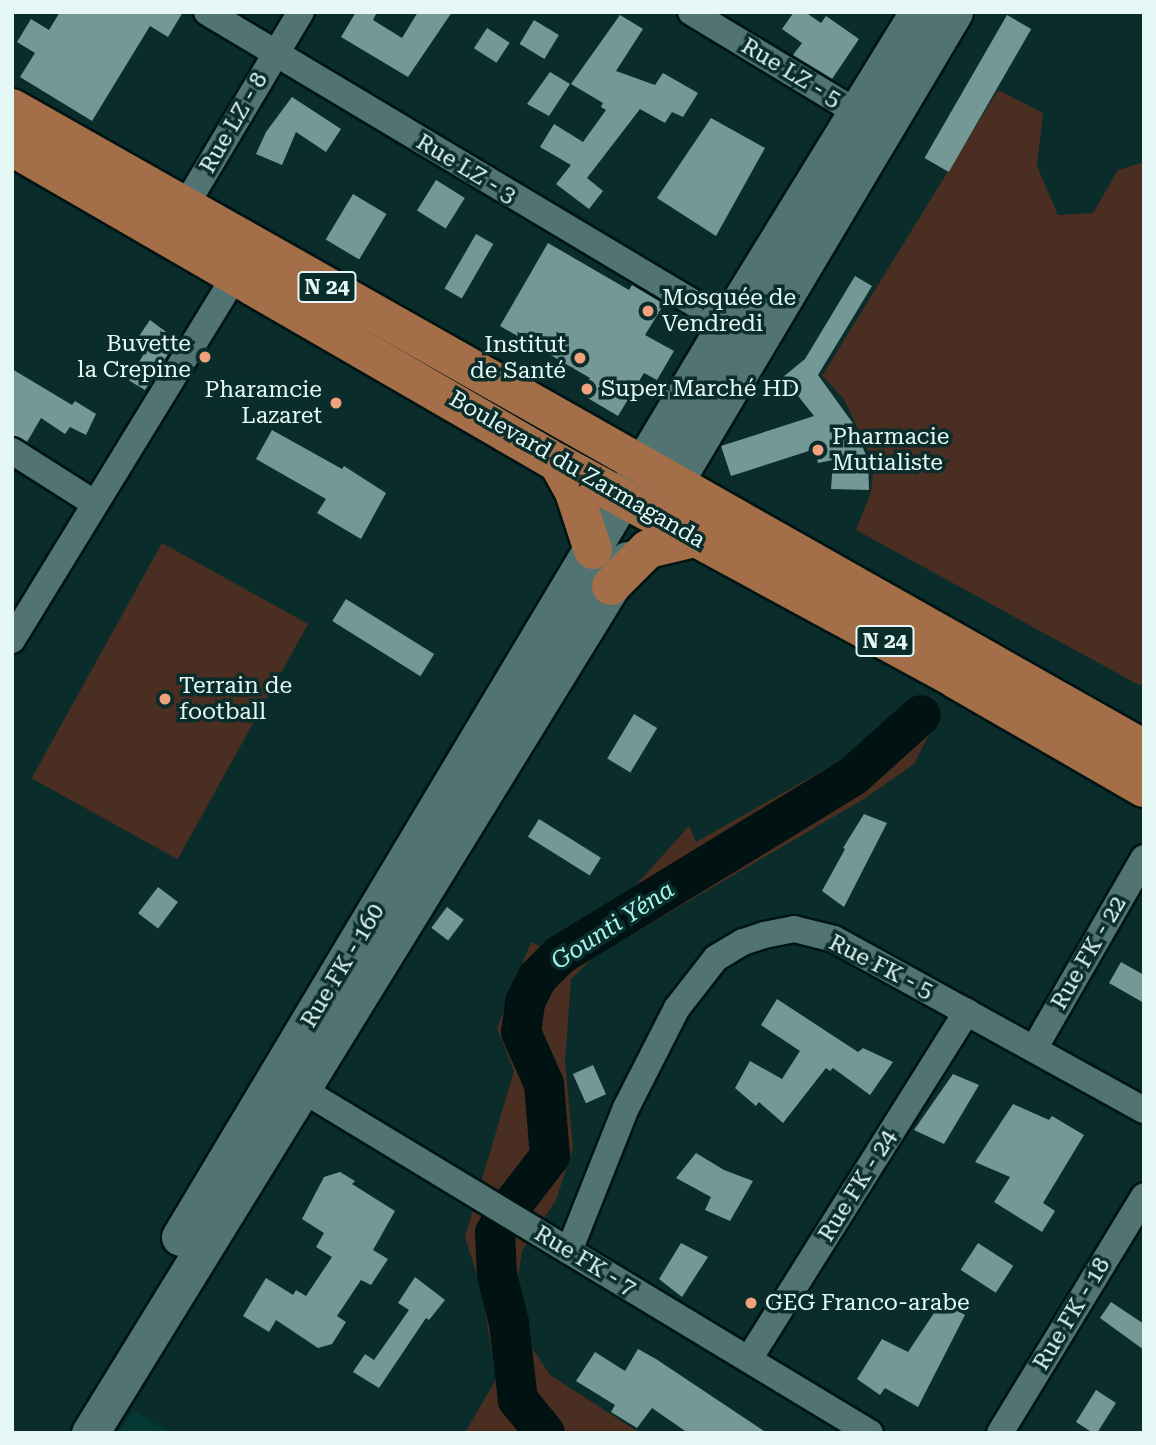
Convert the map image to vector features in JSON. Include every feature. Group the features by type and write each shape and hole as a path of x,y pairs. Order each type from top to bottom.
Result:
{"main road":[{"path":"658,473 727,323 918,12"},
{"path":"639,507 658,473 954,12"},
{"name":"Boulevard du Zarmaganda","path":"12,108 177,220 236,275 558,463 955,679 1144,788"},
{"name":"Boulevard du Zarmaganda","path":"12,147 177,220 658,473 1144,749"},
{"path":"558,463 574,492 593,550"},
{"name":"Rue FK - 160","path":"62,1433 107,1382 289,1081 593,550 639,507"},
{"name":"Rue FK - 160","path":"289,1081 611,586 639,507"},
{"path":"611,586 648,549 695,538"},
{"name":"Rue FK - 160","path":"90,1433 107,1382"}],"street":[{"name":"Rue LZ - 3","path":"207,12 273,55 727,323"},
{"name":"Rue LZ - 8","path":"177,220 301,12"},
{"name":"Rue LZ - 5","path":"691,12 856,112"},
{"path":"12,640 236,275"},
{"path":"12,451 94,503"},
{"name":"Rue FK - 22","path":"1034,1049 1144,858"},
{"name":"Rue FK - 5","path":"569,1251 626,1108 677,1008 716,958 734,947 764,935 794,929 834,939 1144,1110"},
{"name":"Rue FK - 24","path":"749,1359 967,1012"},
{"name":"Rue FK - 7","path":"289,1081 870,1433"},
{"name":"Rue FK - 18","path":"1000,1433 1144,1196"}],"shaded area":[{"path":"998,90 1043,113 1037,166 1058,215 1093,213 1118,170 1144,162 1144,684 1139,685 856,530 871,492 873,473 869,453 844,399 822,376"},
{"name":"Terrain de football","path":"162,543 308,624 178,859 32,778"},
{"path":"921,715 936,721 914,764 864,799 595,956 571,979 565,1062 573,1148 556,1200 522,1251 517,1283 519,1328 550,1375 640,1433 465,1433 496,1379 482,1291 465,1237 514,1071 497,1028 531,942 568,961 689,826 696,842"},
{"path":"132,1410 172,1433 119,1433"}],"building":[{"path":"60,12 183,12 168,37 150,26 92,121 20,77 35,53 17,42 31,19 49,30"},
{"path":"356,12 377,12 373,20 402,38 418,12 452,12 408,77 341,37"},
{"path":"794,12 805,12 821,23 826,16 859,39 832,79 793,55 802,43 782,29"},
{"path":"620,15 643,29 616,71 655,85 663,73 698,93 683,117 672,112 665,123 640,109 587,178 603,191 589,209 556,184 571,165 540,147 554,124 583,142 606,110 601,107 603,103 571,84"},
{"path":"1007,15 1031,29 949,172 924,158"},
{"path":"534,20 559,35 544,59 520,44"},
{"path":"487,28 510,43 497,63 474,48"},
{"path":"550,72 570,84 549,116 527,104"},
{"path":"292,97 341,129 326,152 296,132 282,165 256,154 266,132"},
{"path":"711,118 765,148 716,236 657,198"},
{"path":"436,180 465,198 446,229 417,211"},
{"path":"353,194 386,214 359,260 326,239"},
{"path":"476,234 493,244 462,299 445,289"},
{"path":"548,243 629,290 632,285 664,304 645,335 674,351 657,380 644,373 618,416 581,394 590,378 500,326"},
{"path":"855,276 872,286 818,375 852,422 868,460 869,490 831,489 833,460 818,463 815,449 731,476 721,446 814,416 783,377 805,359"},
{"path":"150,320 177,340 145,390 128,380 150,344 139,336"},
{"path":"12,369 72,405 75,401 96,414 86,435 70,427 65,434 41,418 27,442 12,435"},
{"path":"272,430 342,469 344,466 386,493 361,539 317,513 326,499 256,459"},
{"path":"346,599 434,654 420,676 332,621"},
{"path":"634,714 657,728 630,772 607,759"},
{"path":"864,814 887,823 844,907 822,891 845,849 843,848"},
{"path":"539,819 601,858 590,875 528,837"},
{"path":"158,887 178,902 158,928 138,913"},
{"path":"447,907 464,920 448,940 431,928"},
{"path":"1121,962 1144,975 1144,1003 1109,983"},
{"path":"777,999 858,1052 863,1048 893,1062 870,1095 833,1068 830,1071 826,1068 783,1123 759,1102 756,1106 735,1088 750,1061 782,1079 800,1051 761,1025"},
{"path":"593,1065 606,1094 586,1103 573,1074"},
{"path":"953,1074 979,1085 944,1144 914,1130"},
{"path":"1013,1104 1049,1120 1052,1116 1084,1135 1043,1203 1055,1211 1042,1232 994,1202 1010,1177 975,1162"},
{"path":"696,1153 724,1170 753,1181 730,1221 705,1210 711,1197 676,1178"},
{"path":"340,1172 355,1181 352,1184 395,1211 373,1250 388,1259 371,1285 361,1280 337,1316 346,1322 332,1344 318,1348 276,1320 269,1332 243,1316 266,1278 293,1295 296,1290 306,1296 332,1257 316,1247 324,1233 302,1219 324,1177"},
{"path":"681,1243 708,1257 682,1297 659,1279"},
{"path":"978,1243 1013,1266 996,1293 961,1270"},
{"path":"415,1277 445,1300 429,1320 426,1318 379,1388 353,1372 365,1354 374,1360 409,1310 398,1303"},
{"path":"942,1301 965,1315 918,1407 885,1388 880,1395 857,1379 882,1339 908,1352"},
{"path":"1111,1302 1144,1324 1144,1350 1100,1318"},
{"path":"638,1349 767,1433 688,1433 652,1408 637,1428 611,1412 615,1405 576,1381 595,1352 625,1371"},
{"path":"1096,1390 1116,1403 1097,1433 1093,1433 1076,1422"}],"waterway":[{"name":"Gounti Yéna","path":"545,1433 518,1400 509,1323 497,1275 495,1233 506,1213 550,1156 544,1084 521,1032 525,1002 537,978 560,955 853,776 921,715"}],"place":[{"name":"Mosquée de Vendredi","path":"648,311"},
{"name":"Buvette la Crepine","path":"205,357"},
{"name":"Institut de Santé","path":"580,358"},
{"name":"Super Marché HD","path":"587,389"},
{"name":"Pharamcie Lazaret","path":"336,403"},
{"name":"Pharmacie Mutialiste","path":"818,450"},
{"name":"Terrain de football","path":"165,699"},
{"name":"GEG Franco-arabe","path":"751,1303"}]}
